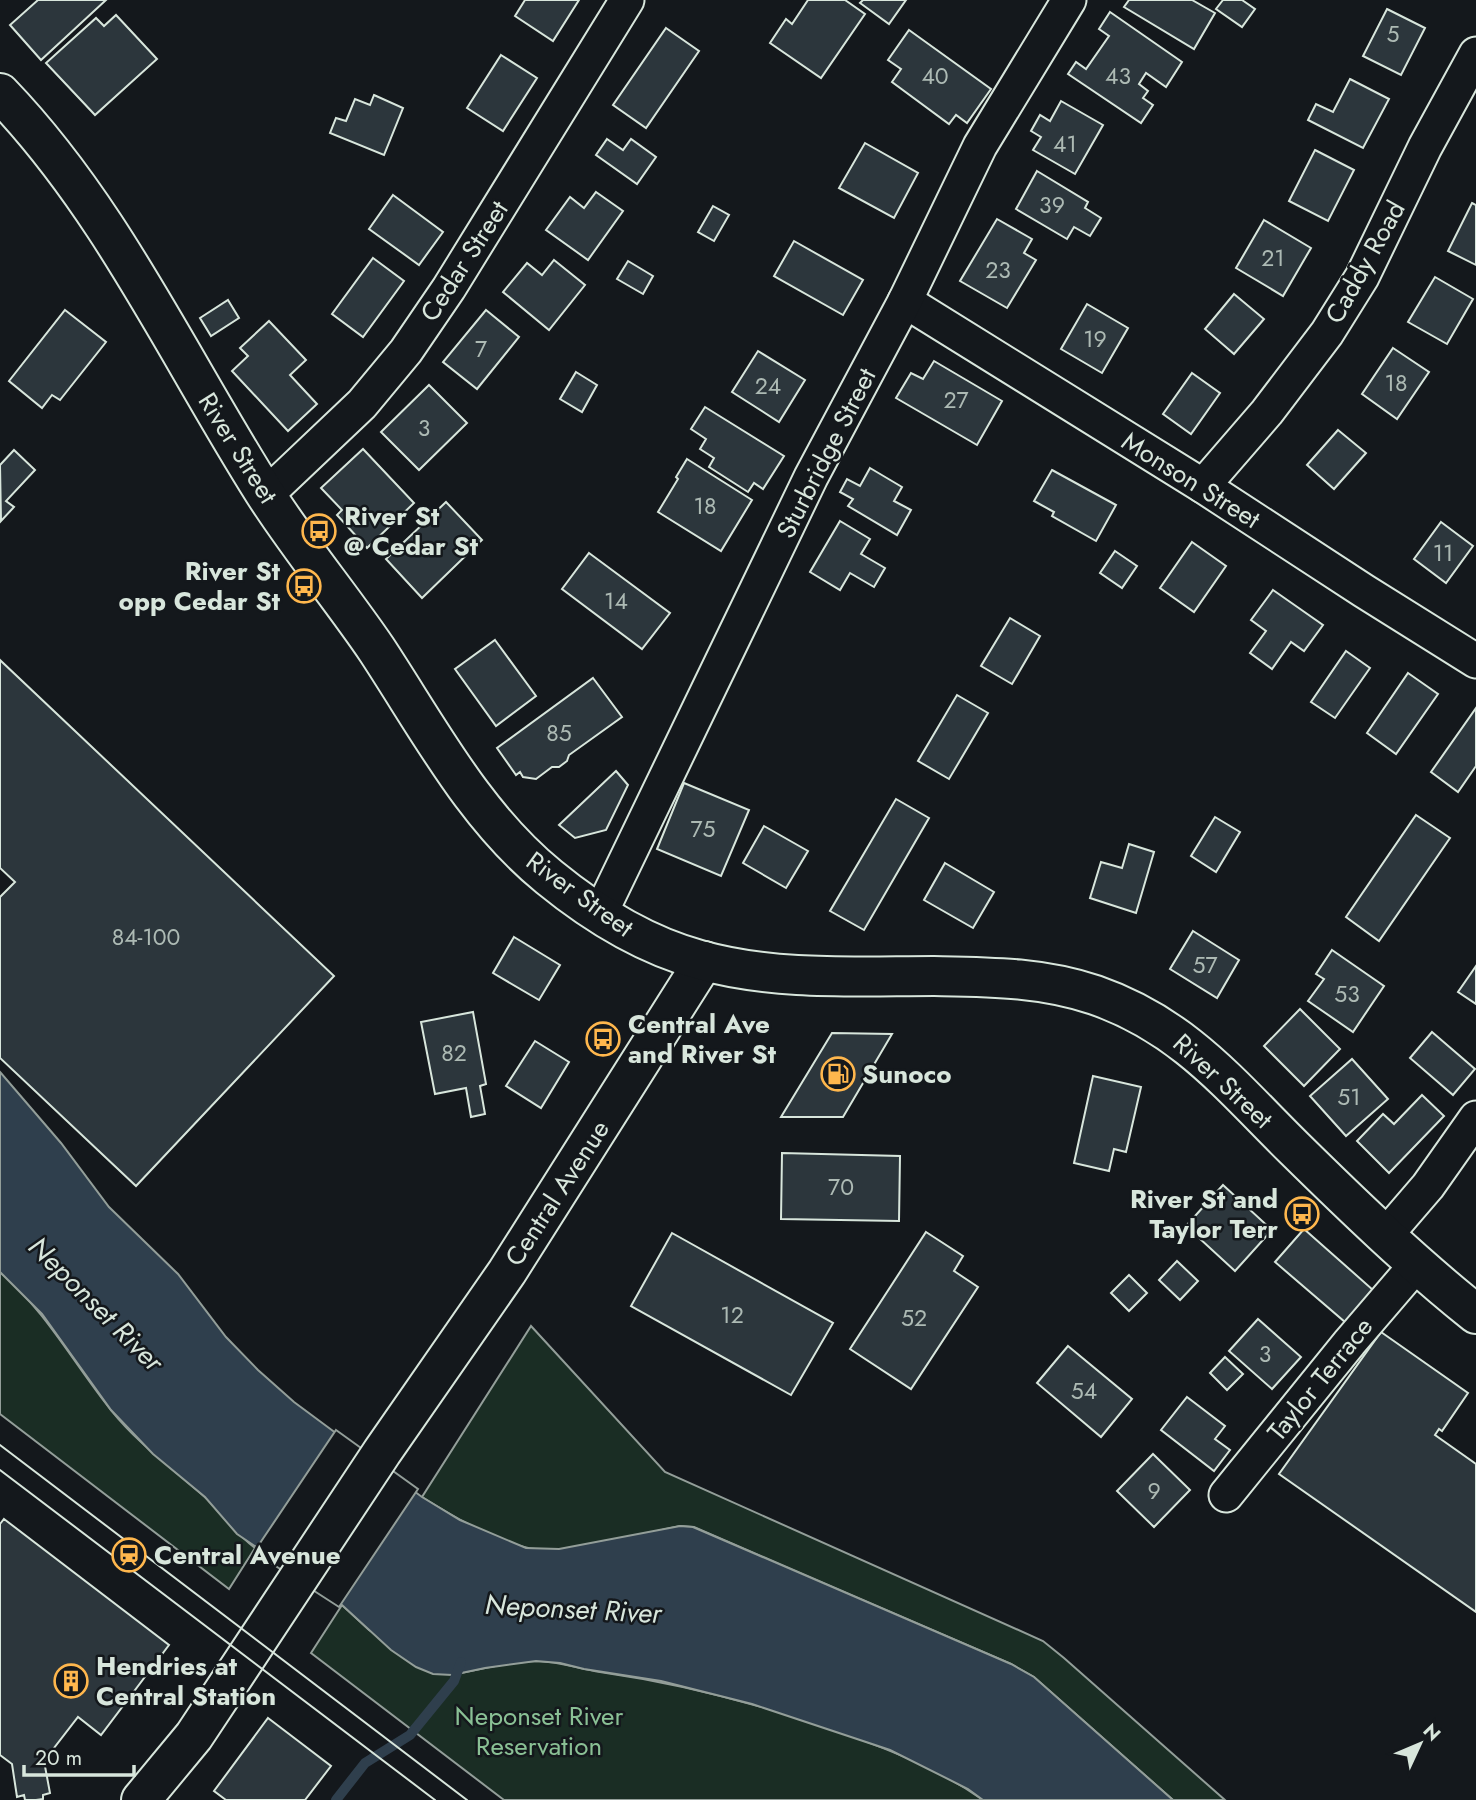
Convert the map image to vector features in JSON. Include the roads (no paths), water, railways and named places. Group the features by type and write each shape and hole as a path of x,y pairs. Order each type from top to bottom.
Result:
{"main road":[{"name":"River Street","path":"0,93 27,122 112,237 266,495 375,648 452,769 524,856 556,883 600,914 648,941 704,961 791,974 1029,979 1080,990 1111,1001 1151,1020 1192,1048 1385,1236 1476,1314"},
{"name":"Central Avenue","path":"141,1800 194,1736 382,1452 514,1261 704,961"}],"street":[{"name":"Cedar Street","path":"266,495 362,404 406,351 449,288 627,0"},
{"name":"Sturbridge Street","path":"600,914 811,477 905,301 980,146 1069,0"},
{"name":"Caddy Road","path":"1203,486 1282,392 1327,333 1362,277 1425,147 1476,54"},
{"name":"Monson Street","path":"905,301 1203,486 1476,661"},
{"path":"1385,1236 1428,1186 1476,1118"},
{"name":"Taylor Terrace","path":"1226,1495 1416,1265"}],"water":[{"name":"Neponset River","path":"0,1072 61,1143 109,1207 178,1274 226,1337 258,1370 294,1402 422,1497 460,1520 526,1548 559,1549 680,1526 693,1527 1011,1664 1034,1677 1173,1800 983,1800 968,1789 890,1750 752,1704 661,1681 536,1661 452,1675 433,1674 416,1667 391,1650 342,1605 237,1534 205,1497 153,1454 111,1410 42,1314 0,1272"}],"waterway":[{"path":"336,1800 365,1763 410,1735 454,1681 461,1662"}],"tram line":[{"path":"0,1445 467,1800"},
{"path":"0,1470 435,1800"}],"place":[{"name":"River St @ Cedar St","path":"319,531"},
{"name":"River St opp Cedar St","path":"304,586"},
{"name":"Central Ave and River St","path":"603,1039"},
{"name":"Sunoco","path":"838,1074"},
{"name":"River St and Taylor Terr","path":"1302,1214"},
{"name":"Central Avenue","path":"129,1555"},
{"name":"Hendries at Central Station","path":"71,1681"}],"park label":[{"name":"Neponset River Reservation","path":"539,1731"}]}
